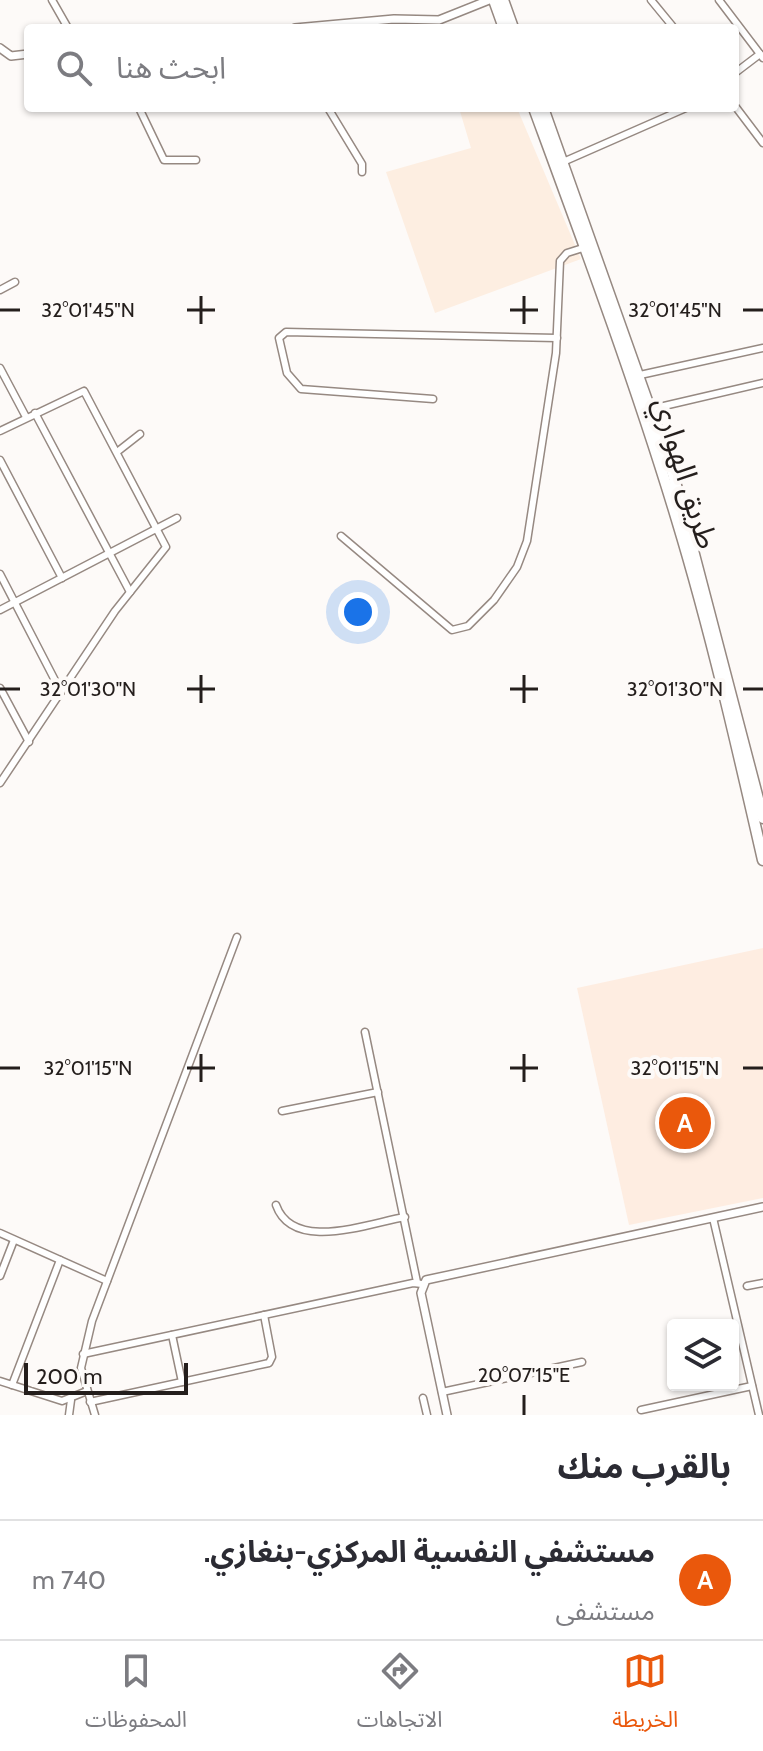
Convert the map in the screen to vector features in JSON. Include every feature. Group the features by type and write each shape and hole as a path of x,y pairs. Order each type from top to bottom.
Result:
{"highway":[{"path":"491,0 508,24"},
{"path":"506,0 509,24"},
{"name":"طريق الهواري","path":"535,112 586,247 670,498 763,818"},
{"name":"طريق الهواري","path":"544,112 640,375 690,532 741,740 763,860"}],"street":[{"path":"52,0 66,24"},
{"path":"342,24 394,19 449,19 491,0"},
{"path":"719,0 737,24"},
{"path":"652,1 671,24"},
{"path":"739,27 761,56 739,70"},
{"path":"0,48 11,56"},
{"path":"0,58 24,54"},
{"path":"739,111 763,143"},
{"path":"141,112 164,160 196,160"},
{"path":"330,112 362,164 362,172"},
{"path":"563,162 677,112"},
{"path":"341,536 448,628 460,630 468,626 506,585 527,541 557,338 560,261 567,253 586,247"},
{"path":"0,290 15,282"},
{"path":"433,399 301,389 287,373 278,340 286,332 557,338"},
{"path":"640,375 763,348"},
{"path":"0,368 26,417"},
{"path":"651,409 763,383"},
{"path":"0,431 84,391 157,528 165,551 130,592 0,783"},
{"path":"35,413 130,592"},
{"path":"117,452 140,434"},
{"path":"0,460 62,578"},
{"path":"0,610 177,518"},
{"path":"0,574 62,692"},
{"path":"0,688 29,742"},
{"path":"95,1415 82,1372 83,1354 107,1281 237,937"},
{"path":"365,1032 447,1415"},
{"path":"282,1111 378,1092"},
{"path":"276,1205 284,1221 308,1231 405,1217"},
{"path":"83,1354 763,1207"},
{"path":"713,1218 759,1415"},
{"path":"0,1233 107,1281"},
{"path":"0,1276 14,1240"},
{"path":"12,1385 60,1260"},
{"path":"747,1286 763,1283"},
{"path":"90,1402 271,1362 264,1315"},
{"path":"172,1335 182,1382"},
{"path":"442,1392 582,1362"},
{"path":"0,1381 62,1401 71,1400 87,1391"},
{"path":"641,1410 752,1386"},
{"path":"423,1398 427,1415"},
{"path":"69,1415 71,1400"}],"shaded area":[{"path":"460,112 519,112 581,259 435,313 386,172 471,148"},
{"path":"763,948 763,1198 629,1225 577,988"}],"place":[{"name":"مستشفي النفسية المركزي-بنغازي.","path":"685,1123"}]}
